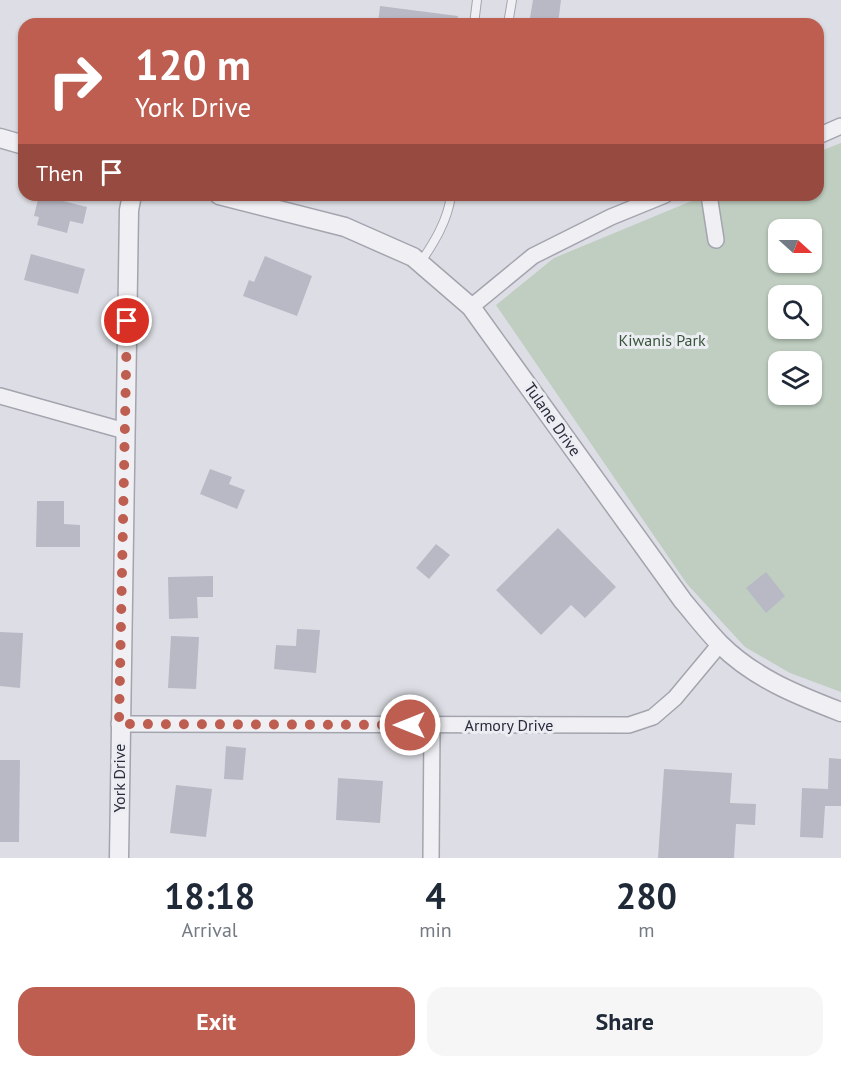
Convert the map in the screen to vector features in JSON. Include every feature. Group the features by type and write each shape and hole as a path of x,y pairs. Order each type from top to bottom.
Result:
{"street":[{"path":"824,133 841,126"},
{"path":"0,138 18,143"},
{"name":"York Drive","path":"119,858 119,724 131,201"},
{"name":"Tulane Drive","path":"243,201 345,227 413,257 471,307 683,602 720,644 752,670 788,692 841,712"},
{"path":"471,307 533,256 611,217 650,201"},
{"path":"710,201 716,240"},
{"path":"0,396 125,430"},
{"name":"Armory Drive","path":"119,724 628,725 653,717 675,698 720,644"},
{"path":"431,858 432,725"}],"lane":[{"path":"475,18 477,0"},
{"path":"509,18 512,0"},
{"path":"420,263 433,244 449,201"}],"green space":[{"name":"Kiwanis Park","path":"841,143 841,692 790,673 745,647 687,584 496,305 554,258 692,201 824,201 824,150"}],"building":[{"path":"533,0 561,0 559,18 530,18"},
{"path":"380,6 458,16 458,18 379,18"},
{"path":"38,201 63,201 87,207 83,224 70,221 67,233 37,225 39,217 34,216"},
{"path":"31,254 85,269 78,294 24,280"},
{"path":"265,256 312,276 297,316 243,296 249,280 254,282"},
{"path":"210,469 232,477 229,484 245,490 237,509 200,494"},
{"path":"37,501 64,501 64,524 80,525 80,547 36,547"},
{"path":"558,528 616,587 585,618 571,605 541,635 496,590"},
{"path":"436,544 450,555 429,579 416,568"},
{"path":"766,572 785,596 766,613 746,588"},
{"path":"213,576 213,597 197,597 198,618 169,619 168,577"},
{"path":"297,629 320,630 316,673 274,669 276,645 296,646"},
{"path":"0,632 23,633 20,688 0,686"},
{"path":"171,636 199,637 196,689 168,688"},
{"path":"226,746 246,748 243,780 224,779"},
{"path":"829,758 841,759 841,806 825,806 823,838 800,837 802,788 828,789"},
{"path":"0,760 20,760 19,842 0,842"},
{"path":"664,769 732,773 730,803 756,804 755,825 736,824 734,858 658,858"},
{"path":"338,778 383,781 380,823 336,820"},
{"path":"176,785 212,789 206,837 170,833"}],"route":[{"path":"127,321 119,724 410,725"}]}
